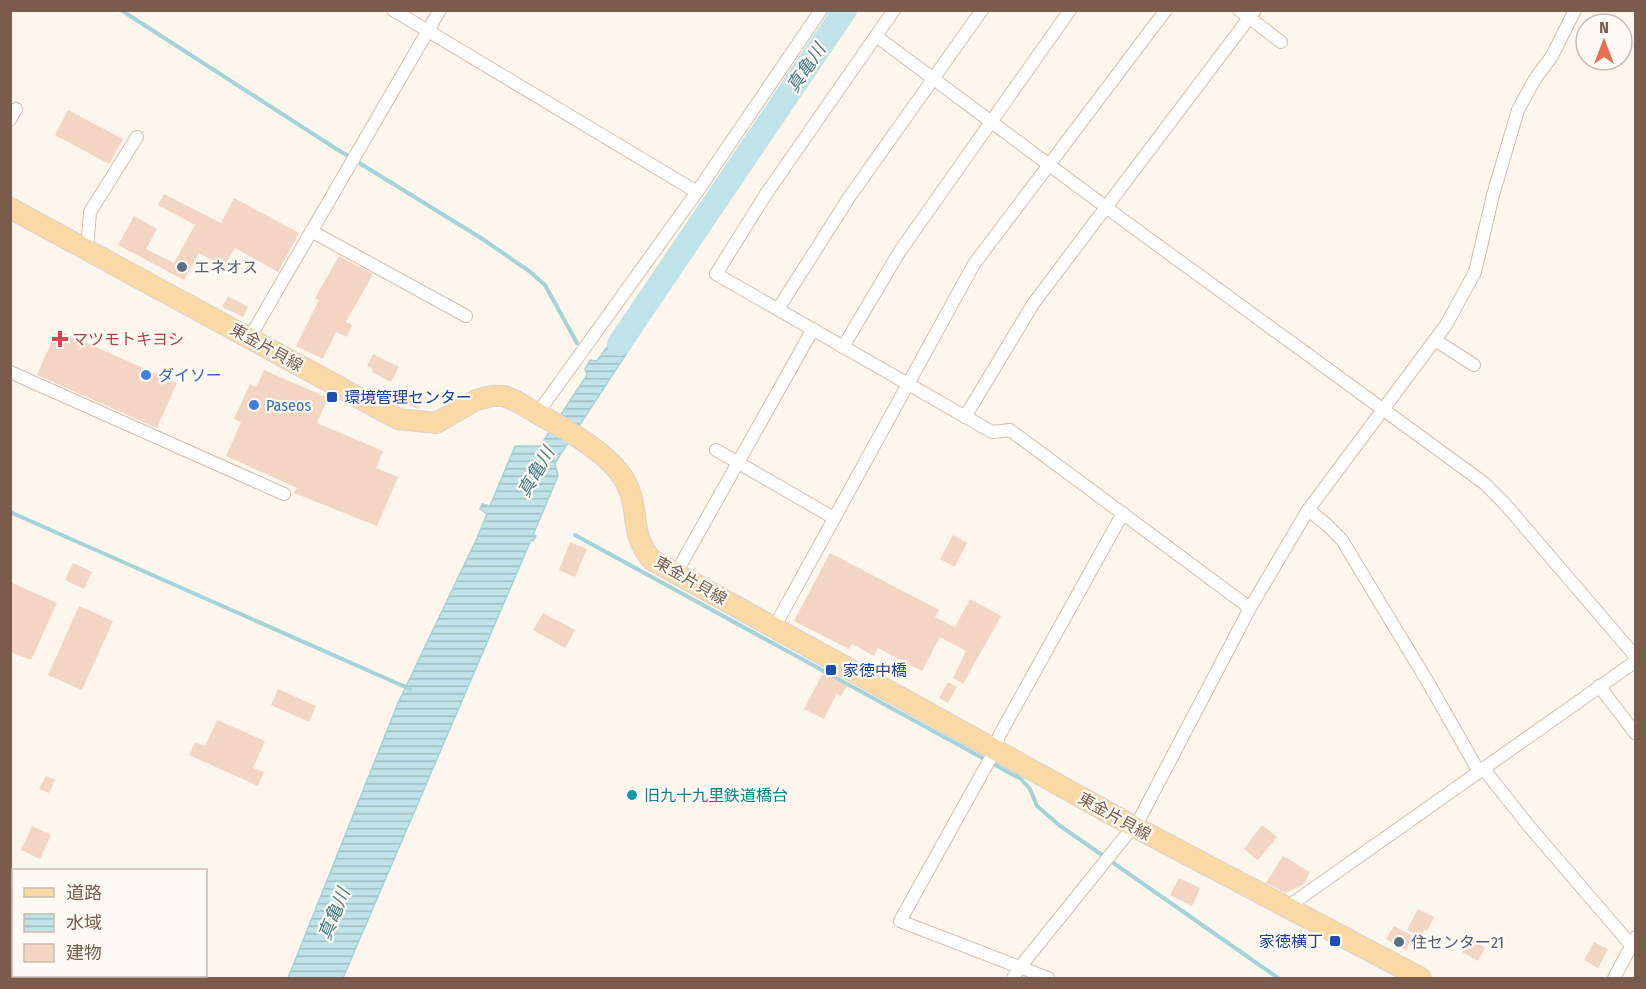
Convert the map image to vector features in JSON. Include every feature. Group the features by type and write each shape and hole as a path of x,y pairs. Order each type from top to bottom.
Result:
{"main road":[{"name":"東金片貝線","path":"10,208 398,419 435,423 476,400 493,396 504,396 537,414 609,458 629,488 639,541 652,560 775,626 990,757 1133,826 1421,978"}],"street":[{"path":"393,10 697,192"},
{"path":"249,337 440,10"},
{"path":"537,414 697,192 821,10"},
{"path":"894,10 766,194 716,274 992,432 1010,430 1250,608"},
{"path":"778,309 850,196 982,10"},
{"path":"843,347 900,251 1070,10"},
{"path":"775,626 974,264 1166,10"},
{"path":"1239,10 1252,14 1281,42"},
{"path":"1013,978 1140,818 1250,608 1308,510 1435,340 1464,294 1475,272 1493,195 1518,110 1534,80 1552,56 1575,10"},
{"path":"965,417 1033,304 1252,14"},
{"path":"876,36 1484,483 1505,504 1635,659 1287,908"},
{"path":"87,250 90,212 137,137"},
{"path":"311,231 466,316"},
{"path":"676,573 813,330"},
{"path":"1435,340 1474,366"},
{"path":"10,372 284,494"},
{"path":"716,450 834,518"},
{"path":"1308,510 1342,540 1481,770 1633,941 1614,978"},
{"path":"1047,978 900,921 990,757 999,736 1123,513"},
{"path":"1599,686 1635,734"}],"water":[{"path":"631,314 645,325 555,463 558,476 533,535 536,536 533,541 531,540 343,978 288,978 398,703 487,514 480,509 482,504 490,506 515,446 540,446 587,375 585,369 590,360 597,361"}],"building":[{"path":"68,110 123,139 109,164 55,135"},
{"path":"164,194 221,223 234,198 299,233 278,272 235,248 224,267 199,253 184,280 118,245 134,216 157,229 146,249 174,263 195,225 158,205"},
{"path":"339,256 373,274 346,322 352,325 347,337 336,332 323,359 296,346 319,300 315,298"},
{"path":"228,296 248,307 243,317 222,307"},
{"path":"57,330 177,383 157,428 37,375"},
{"path":"373,354 399,367 391,382 372,372 373,369 367,366"},
{"path":"264,370 328,398 317,423 383,451 376,468 398,477 377,526 294,493 297,488 226,456 241,422 234,419 250,384 256,387"},
{"path":"403,388 423,398 418,409 398,400"},
{"path":"953,535 967,543 955,567 940,559"},
{"path":"570,542 587,549 575,577 559,570"},
{"path":"830,553 939,610 935,617 955,627 970,599 1001,616 963,684 953,678 966,651 940,637 922,671 878,648 874,656 852,644 849,649 794,621"},
{"path":"73,563 92,572 84,589 65,580"},
{"path":"10,582 57,603 31,660 10,652"},
{"path":"79,606 113,621 82,690 48,675"},
{"path":"543,613 575,630 565,648 533,630"},
{"path":"823,673 847,686 841,696 837,693 824,719 804,709"},
{"path":"948,682 957,687 948,703 939,698"},
{"path":"278,689 316,706 309,722 271,705"},
{"path":"217,720 265,741 253,768 264,772 258,786 189,755 195,742 205,746"},
{"path":"46,776 55,780 49,793 39,789"},
{"path":"1262,825 1277,837 1258,860 1244,849"},
{"path":"32,826 51,835 40,859 21,850"},
{"path":"1283,856 1310,872 1304,884 1286,893 1266,883"},
{"path":"1179,878 1200,888 1192,906 1170,895"},
{"path":"1418,909 1434,917 1421,937 1407,930"},
{"path":"1394,926 1413,936 1406,950 1386,939"},
{"path":"1470,938 1485,948 1478,961 1462,952"},
{"path":"1594,942 1608,949 1598,968 1584,960"}],"waterway":[{"path":"121,10 335,148 481,238 529,271 545,285 577,343"},
{"name":"真亀川","path":"619,344 845,10"},
{"path":"10,512 410,689"},
{"path":"575,535 1021,779 1030,789 1037,806 1059,825 1278,978"}],"place":[{"name":"エネオス","path":"182,267"},
{"name":"マツモトキヨシ","path":"60,339"},
{"name":"ダイソー","path":"146,375"},
{"name":"環境管理センター","path":"332,397"},
{"name":"Paseos","path":"254,405"},
{"name":"家徳中橋","path":"831,670"},
{"name":"旧九十九里鉄道橋台","path":"632,795"},
{"name":"家徳横丁","path":"1335,941"},
{"name":"住センター21","path":"1399,942"}]}
